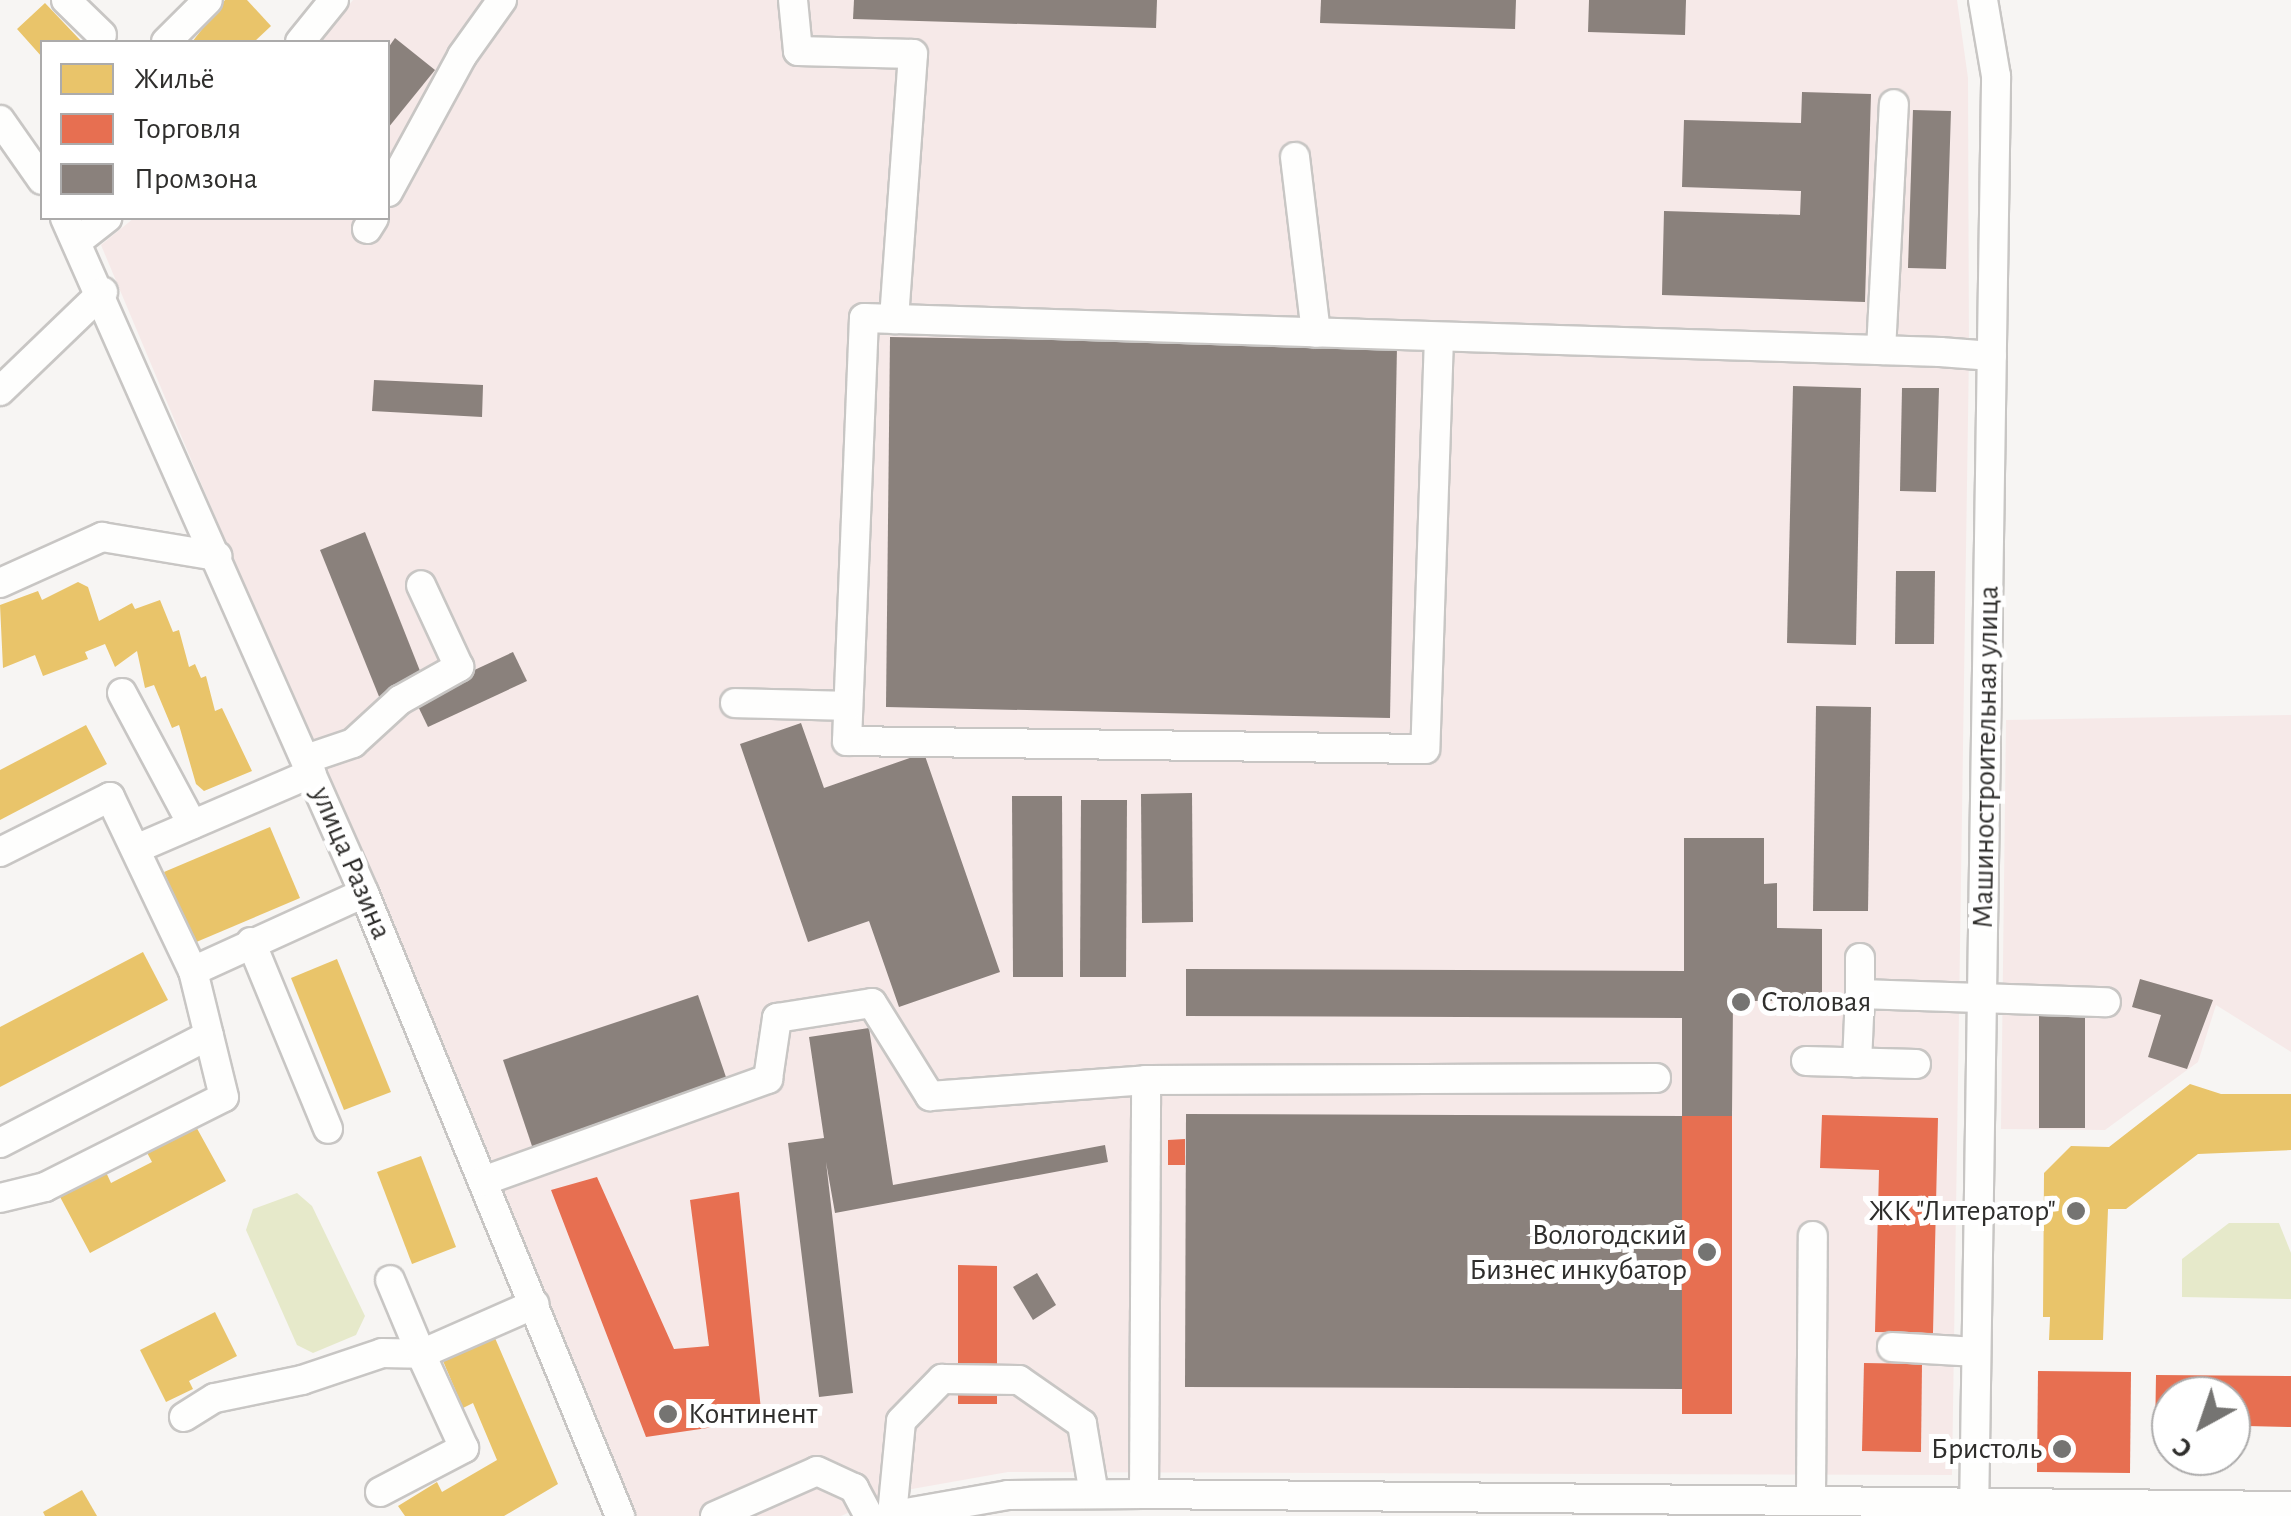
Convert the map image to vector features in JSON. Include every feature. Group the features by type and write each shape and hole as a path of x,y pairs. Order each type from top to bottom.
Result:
{"street":[{"path":"66,0 102,35"},
{"path":"168,40 208,0"},
{"path":"302,40 334,0"},
{"path":"390,188 462,56 502,0"},
{"path":"793,0 798,51 912,54 894,319"},
{"name":"Машиностроительная улица","path":"1974,1507 1996,76 1983,0"},
{"path":"1881,350 1894,104"},
{"path":"0,120 40,172"},
{"path":"1295,157 1316,333"},
{"path":"72,229 101,220"},
{"name":"улица Разина","path":"72,229 104,292 364,893 620,1516"},
{"path":"0,391 104,292"},
{"path":"1439,337 1425,749 847,741 864,318 1881,350 1992,356"},
{"path":"0,583 102,537 217,556"},
{"path":"138,848 353,743 400,700 459,667 421,585"},
{"path":"122,693 192,824"},
{"path":"735,703 848,706"},
{"path":"0,852 110,797 138,848 193,971 224,1097 45,1188 0,1198"},
{"path":"193,971 364,893"},
{"path":"251,942 328,1129"},
{"path":"1857,1063 1860,958"},
{"path":"1860,994 2106,1002"},
{"path":"483,1181 768,1079 777,1018 872,1004 930,1096 1146,1080 1656,1078"},
{"path":"0,1143 209,1035"},
{"path":"1806,1060 1916,1064"},
{"path":"1144,1494 1146,1080"},
{"path":"1811,1496 1813,1236"},
{"path":"380,1492 464,1448 390,1280"},
{"path":"184,1417 215,1398 302,1380 382,1353 421,1354 535,1304"},
{"path":"1892,1347 1976,1352"},
{"path":"1094,1494 1082,1424 1018,1380 942,1379 902,1421 891,1515 1009,1506 1094,1494 1525,1506 1811,1496 1974,1507 2219,1510 2291,1506"},
{"path":"716,1516 817,1472 854,1488 869,1516"}],"shaded area":[{"path":"353,0 1957,0 1968,78 1969,353 1952,1475 1008,1472 895,1492 841,1516 635,1516 101,245 132,220 390,220 390,40 320,40"},
{"path":"2291,715 2291,1052 2216,1005 2198,1062 2105,1130 2001,1129 2006,720"}],"green space":[{"path":"297,1193 312,1206 365,1316 356,1335 313,1353 297,1345 246,1230 253,1209"},
{"path":"2229,1223 2279,1223 2291,1253 2291,1299 2182,1297 2182,1259"}],"building: Жильё":[{"path":"225,0 247,0 271,26 256,40 194,40"},
{"path":"45,3 80,40 40,40 40,55 17,29"},
{"path":"78,582 88,587 99,621 132,603 135,609 160,600 173,632 179,630 189,667 195,664 201,678 206,676 215,711 222,708 252,771 204,791 196,784 179,725 172,728 154,685 145,688 137,651 115,667 105,644 85,652 88,659 43,676 35,655 3,668 0,605 38,591 42,600"},
{"path":"86,725 107,764 0,820 0,770"},
{"path":"270,827 300,898 194,943 164,872"},
{"path":"143,952 168,1000 0,1087 0,1027"},
{"path":"337,959 391,1092 344,1110 291,978"},
{"name":"ЖК \"Литератор\"","path":"2190,1084 2221,1094 2291,1094 2291,1150 2198,1154 2126,1209 2108,1209 2103,1340 2049,1340 2050,1317 2043,1317 2044,1173 2071,1146 2109,1147"},
{"path":"194,1123 226,1181 90,1253 59,1195 105,1170 111,1183 152,1162 145,1149"},
{"path":"421,1156 456,1247 412,1264 377,1172"},
{"path":"215,1312 237,1356 189,1381 193,1389 166,1402 140,1350"},
{"path":"495,1338 558,1484 504,1516 405,1516 398,1506 437,1482 442,1492 497,1460 473,1403 463,1408 443,1361"},
{"path":"82,1490 97,1516 45,1516 43,1512"}],"building: Торговля":[{"path":"1822,1115 1938,1118 1933,1333 1875,1332 1879,1170 1820,1168"},
{"name":"Вологодский Бизнес инкубатор","path":"1682,1116 1732,1116 1732,1414 1682,1414"},
{"path":"1185,1139 1185,1165 1168,1165 1168,1140"},
{"path":"597,1177 674,1349 709,1346 690,1200 739,1192 762,1420 646,1437 551,1190"},
{"path":"958,1265 997,1266 997,1404 958,1404"},
{"path":"1864,1363 1922,1364 1921,1452 1862,1451"},
{"path":"2038,1371 2131,1372 2130,1473 2037,1472"},
{"path":"2156,1375 2291,1376 2291,1427 2251,1426 2251,1376"}],"building: Промзона":[{"path":"854,0 1157,0 1156,28 853,19"},
{"path":"1321,0 1516,0 1515,29 1320,23"},
{"path":"1589,0 1686,0 1685,35 1588,32"},
{"path":"395,38 435,70 390,126 390,45"},
{"path":"1802,92 1871,94 1865,302 1662,295 1664,211 1800,215 1801,191 1682,187 1684,120 1801,123"},
{"path":"1913,110 1951,111 1946,269 1908,268"},
{"path":"890,337 1397,346 1390,718 886,707"},
{"path":"374,380 483,385 482,417 372,411"},
{"path":"1793,386 1861,388 1856,645 1787,643"},
{"path":"1902,388 1939,388 1936,492 1900,491"},
{"path":"365,532 424,681 380,699 320,550"},
{"path":"1896,571 1935,571 1934,644 1895,644"},
{"path":"513,652 527,681 428,727 414,698"},
{"path":"1816,706 1871,707 1868,911 1813,911"},
{"path":"801,723 824,788 924,753 1000,972 899,1007 869,921 808,942 740,744"},
{"path":"1192,793 1193,922 1142,923 1141,794"},
{"path":"1012,796 1062,796 1063,977 1013,977"},
{"path":"1081,800 1127,800 1126,977 1080,977"},
{"path":"1684,838 1764,838 1764,884 1777,883 1777,928 1822,929 1822,1001 1733,1001 1732,1116 1682,1116 1682,1018 1186,1016 1186,969 1684,971"},
{"path":"2140,979 2213,1000 2187,1069 2148,1057 2161,1015 2132,1007"},
{"path":"698,995 728,1083 533,1149 503,1060"},
{"path":"2039,1009 2085,1009 2085,1128 2039,1128"},
{"path":"869,1028 893,1185 1105,1145 1108,1162 835,1213 826,1162 853,1393 819,1397 788,1143 824,1138 809,1037"},
{"path":"1186,1114 1682,1116 1682,1389 1185,1387"},
{"path":"1037,1273 1056,1305 1033,1320 1013,1287"}],"place":[{"name":"Столовая","path":"1741,1002"},
{"name":"ЖК \"Литератор\"","path":"2076,1211"},
{"name":"Вологодский Бизнес инкубатор","path":"1707,1252"},
{"name":"Континент","path":"668,1414"},
{"name":"Бристоль","path":"2062,1449"}]}
